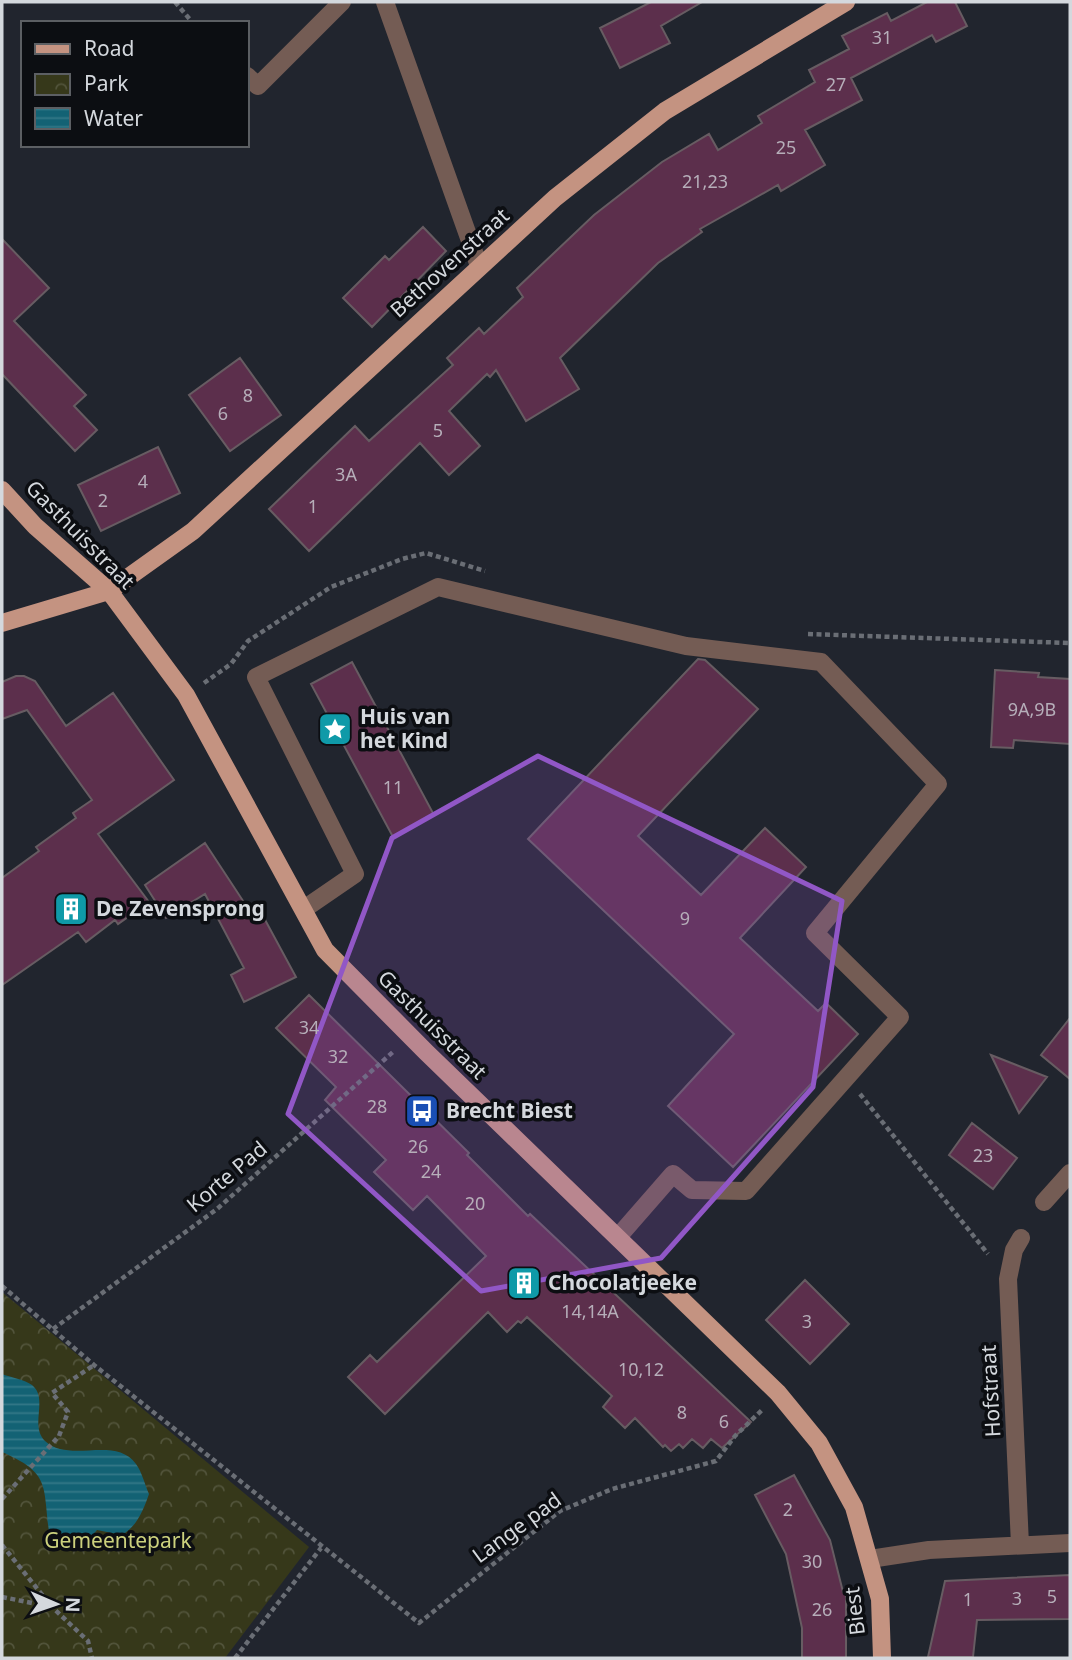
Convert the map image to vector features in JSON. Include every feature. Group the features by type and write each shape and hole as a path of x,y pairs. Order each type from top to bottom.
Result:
{"main road":[{"name":"Bethovenstraat","path":"2,623 108,591 193,531 555,198 665,111 846,2"},
{"name":"Gasthuisstraat","path":"2,490 35,526 108,591 186,695 325,950 778,1393 819,1443 854,1507 870,1559"},
{"name":"Biest","path":"870,1559 880,1599 882,1658"}],"street":[{"path":"252,81 342,2"},
{"path":"385,2 479,267"},
{"path":"304,909 355,874 256,677 438,587 685,646 821,662 938,784 815,933 900,1017 746,1191 692,1190 673,1174 618,1237"},
{"path":"1044,1202 1070,1173"},
{"name":"Hofstraat","path":"1020,1545 1008,1279 1014,1250 1021,1238"},
{"path":"870,1559 929,1550 1070,1543"}],"path":[{"path":"175,2 191,21"},
{"name":"Korte Pad","path":"53,1329 216,1209 410,1036"},
{"path":"847,1077 1008,1279"},
{"path":"2,1286 94,1365 321,1548 235,1658"},
{"path":"2,1499 59,1436 68,1412 52,1393 94,1365"},
{"name":"Lange pad","path":"321,1548 419,1623 560,1511 612,1489 716,1461 735,1436 778,1393"},
{"path":"2,1545 52,1607 88,1641 92,1658"},
{"path":"2,1597 52,1607"}],"highlighted area":[{"path":"538,756 842,901 813,1087 661,1258 481,1291 288,1114 392,838"}],"green space":[{"name":"Gemeentepark","path":"2,1292 309,1547 225,1658 2,1658"}],"water":[{"path":"2,1374 29,1383 37,1391 39,1427 45,1441 67,1450 116,1451 136,1464 149,1494 139,1518 122,1535 97,1530 85,1544 49,1532 41,1482 29,1467 2,1452"}],"building":[{"path":"651,2 702,2 661,26 670,43 620,68 600,28"},
{"path":"927,2 955,2 967,26 936,42 932,35 851,78 862,100 805,130 825,165 781,191 778,185 700,229 702,232 658,263 560,358 579,389 526,421 496,370 490,377 487,374 449,411 480,446 449,475 420,443 309,551 269,509 355,426 369,441 453,365 447,358 479,328 484,334 523,297 517,288 594,215 662,162 709,134 718,150 762,123 758,116 815,82 809,70 849,49 842,36 887,13 891,21"},
{"path":"423,227 446,251 372,327 343,298 385,256 389,260"},
{"path":"2,239 49,288 14,321 86,395 74,406 97,430 75,451 2,374"},
{"path":"240,358 281,415 230,451 189,395"},
{"path":"158,447 180,493 101,531 78,485"},
{"path":"698,659 705,660 758,709 638,836 701,895 765,828 806,867 740,938 818,1011 826,1003 858,1034 733,1167 668,1106 734,1034 528,839"},
{"path":"352,662 434,815 393,837 311,684"},
{"path":"995,670 1039,673 1038,677 1070,679 1070,744 1014,740 1013,748 991,747"},
{"path":"16,676 35,681 66,726 113,693 174,780 98,834 149,902 118,924 115,920 86,942 78,932 2,985 2,878 39,851 36,847 76,818 73,813 92,800 27,710 2,719 2,682"},
{"path":"205,843 249,910 257,905 296,977 244,1002 231,975 244,968 205,894 166,918 145,885"},
{"path":"309,995 469,1153 467,1155 528,1216 530,1214 751,1422 722,1448 711,1439 703,1448 692,1439 683,1448 679,1444 671,1451 665,1445 663,1447 635,1418 625,1428 603,1407 612,1396 527,1317 521,1323 518,1321 507,1332 488,1312 385,1414 348,1377 370,1355 377,1362 486,1256 427,1196 413,1210 374,1172 386,1160 325,1100 336,1087 276,1028"},
{"path":"1070,1018 1070,1079 1041,1055"},
{"path":"991,1055 1047,1077 1019,1113"},
{"path":"972,1123 1017,1158 993,1189 949,1155"},
{"path":"805,1280 849,1324 810,1364 766,1320"},
{"path":"794,1475 830,1540 843,1592 846,1591 846,1658 802,1658 802,1628 786,1554 755,1495"},
{"path":"1070,1575 1070,1619 977,1620 973,1657 928,1657 945,1581"}],"place":[{"name":"Huis van het Kind","path":"335,729"},
{"name":"De Zevensprong","path":"71,909"},
{"name":"Brecht Biest","path":"422,1111"},
{"name":"Chocolatjeeke","path":"524,1283"}]}
